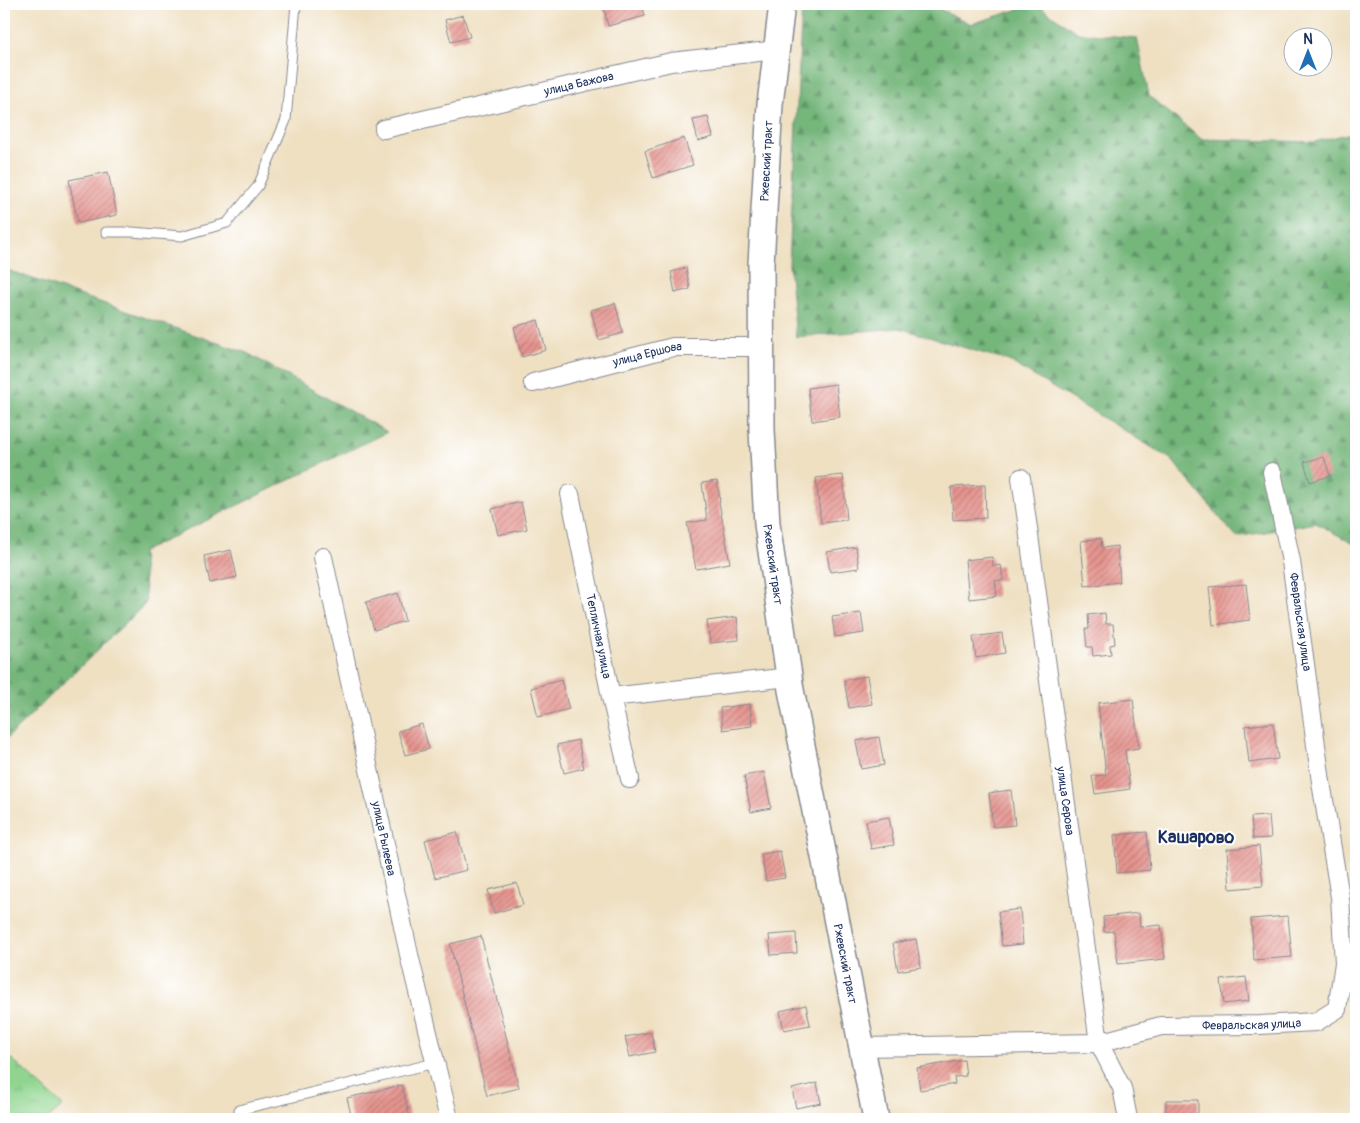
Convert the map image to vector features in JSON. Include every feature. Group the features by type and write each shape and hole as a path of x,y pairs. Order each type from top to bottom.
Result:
{"main road":[{"name":"Ржевский тракт","path":"782,4 770,104 761,264 762,430 767,524 789,676 876,1119"}],"street":[{"name":"улица Бажова","path":"384,129 671,62 777,50"},
{"name":"улица Ершова","path":"534,384 673,347 762,347"},
{"name":"Февральская улица","path":"862,1047 1099,1043 1161,1026 1260,1025 1316,1022 1337,1009 1344,963 1340,897 1321,782 1292,561 1272,472"},
{"name":"улица Серова","path":"1021,478 1099,1043 1122,1088 1128,1119"},
{"name":"Тепличная улица","path":"570,494 611,697 630,779"},
{"name":"улица Рылеева","path":"324,557 410,959 449,1119"},
{"path":"611,697 789,676"}],"lane":[{"path":"106,232 182,236 227,223 258,186 286,120 296,4"},
{"path":"242,1119 239,1110 435,1063"}],"green space":[{"path":"802,4 929,4 971,24 1036,4 1078,33 1137,38 1149,96 1201,139 1314,142 1356,132 1356,545 1316,523 1236,537 1171,459 1009,361 899,328 796,337 789,265"},
{"path":"4,269 247,353 387,432 142,552 146,603 4,741"},
{"path":"4,1052 63,1106 48,1119 4,1119"}],"building":[{"path":"603,4 642,4 645,16 608,26"},
{"path":"463,15 470,37 451,42 445,20"},
{"path":"708,117 713,137 698,141 693,120"},
{"path":"684,138 693,165 653,178 645,151"},
{"path":"108,172 117,215 78,223 69,180"},
{"path":"686,268 690,289 675,293 671,272"},
{"path":"615,303 623,333 599,340 591,310"},
{"path":"538,320 546,350 522,357 514,327"},
{"path":"836,384 840,417 812,421 808,388"},
{"path":"1324,457 1330,476 1310,482 1304,462"},
{"path":"843,475 847,520 821,523 816,478"},
{"path":"717,481 730,563 696,569 687,523 707,520 702,483"},
{"path":"985,485 986,518 953,520 951,487"},
{"path":"521,502 527,529 498,535 492,509"},
{"path":"1101,538 1102,548 1117,546 1120,582 1085,586 1081,541"},
{"path":"856,547 859,568 830,572 827,552"},
{"path":"231,550 237,577 210,583 204,556"},
{"path":"992,557 993,566 1001,565 1003,580 995,581 997,596 969,599 965,560"},
{"path":"1246,584 1250,620 1213,625 1209,587"},
{"path":"398,593 405,621 374,630 366,602"},
{"path":"861,613 864,633 835,637 832,617"},
{"path":"1105,613 1106,624 1113,624 1115,644 1110,645 1111,654 1093,656 1092,647 1087,647 1085,629 1089,629 1088,615"},
{"path":"737,617 739,640 710,643 707,621"},
{"path":"1002,633 1005,653 976,658 973,637"},
{"path":"867,676 872,704 849,708 844,680"},
{"path":"561,680 569,709 538,717 531,688"},
{"path":"1133,699 1139,748 1125,750 1130,789 1095,794 1092,776 1106,775 1098,703"},
{"path":"750,704 752,726 723,730 720,708"},
{"path":"1273,723 1278,759 1249,763 1245,726"},
{"path":"422,724 429,749 405,755 398,731"},
{"path":"879,737 884,765 861,769 856,741"},
{"path":"578,740 584,768 564,773 557,745"},
{"path":"764,772 771,808 751,812 744,776"},
{"path":"1011,790 1015,825 993,827 989,793"},
{"path":"1269,816 1271,838 1253,839 1251,817"},
{"path":"889,817 894,845 871,849 866,821"},
{"path":"457,832 467,870 435,878 425,840"},
{"path":"1147,832 1150,870 1117,873 1114,835"},
{"path":"1259,846 1263,886 1230,889 1227,849"},
{"path":"780,851 785,878 766,881 761,854"},
{"path":"517,883 523,905 494,913 488,890"},
{"path":"1020,909 1023,944 1002,946 998,912"},
{"path":"1139,913 1140,927 1161,925 1165,959 1118,964 1114,931 1104,932 1103,917"},
{"path":"1288,916 1292,957 1254,960 1251,919"},
{"path":"796,933 797,953 771,955 769,935"},
{"path":"481,936 519,1088 487,1096 450,944"},
{"path":"916,939 921,967 898,971 893,943"},
{"path":"1246,977 1249,1001 1224,1004 1221,980"},
{"path":"806,1005 810,1025 784,1030 780,1011"},
{"path":"651,1032 655,1052 630,1057 625,1037"},
{"path":"964,1060 966,1076 954,1077 955,1084 920,1090 917,1068"},
{"path":"817,1083 821,1103 796,1108 792,1089"},
{"path":"402,1085 410,1119 352,1119 347,1098"},
{"path":"1166,1100 1198,1100 1198,1119 1166,1119"}],"district":[{"name":"Кашарово","path":"1196,837"}]}
